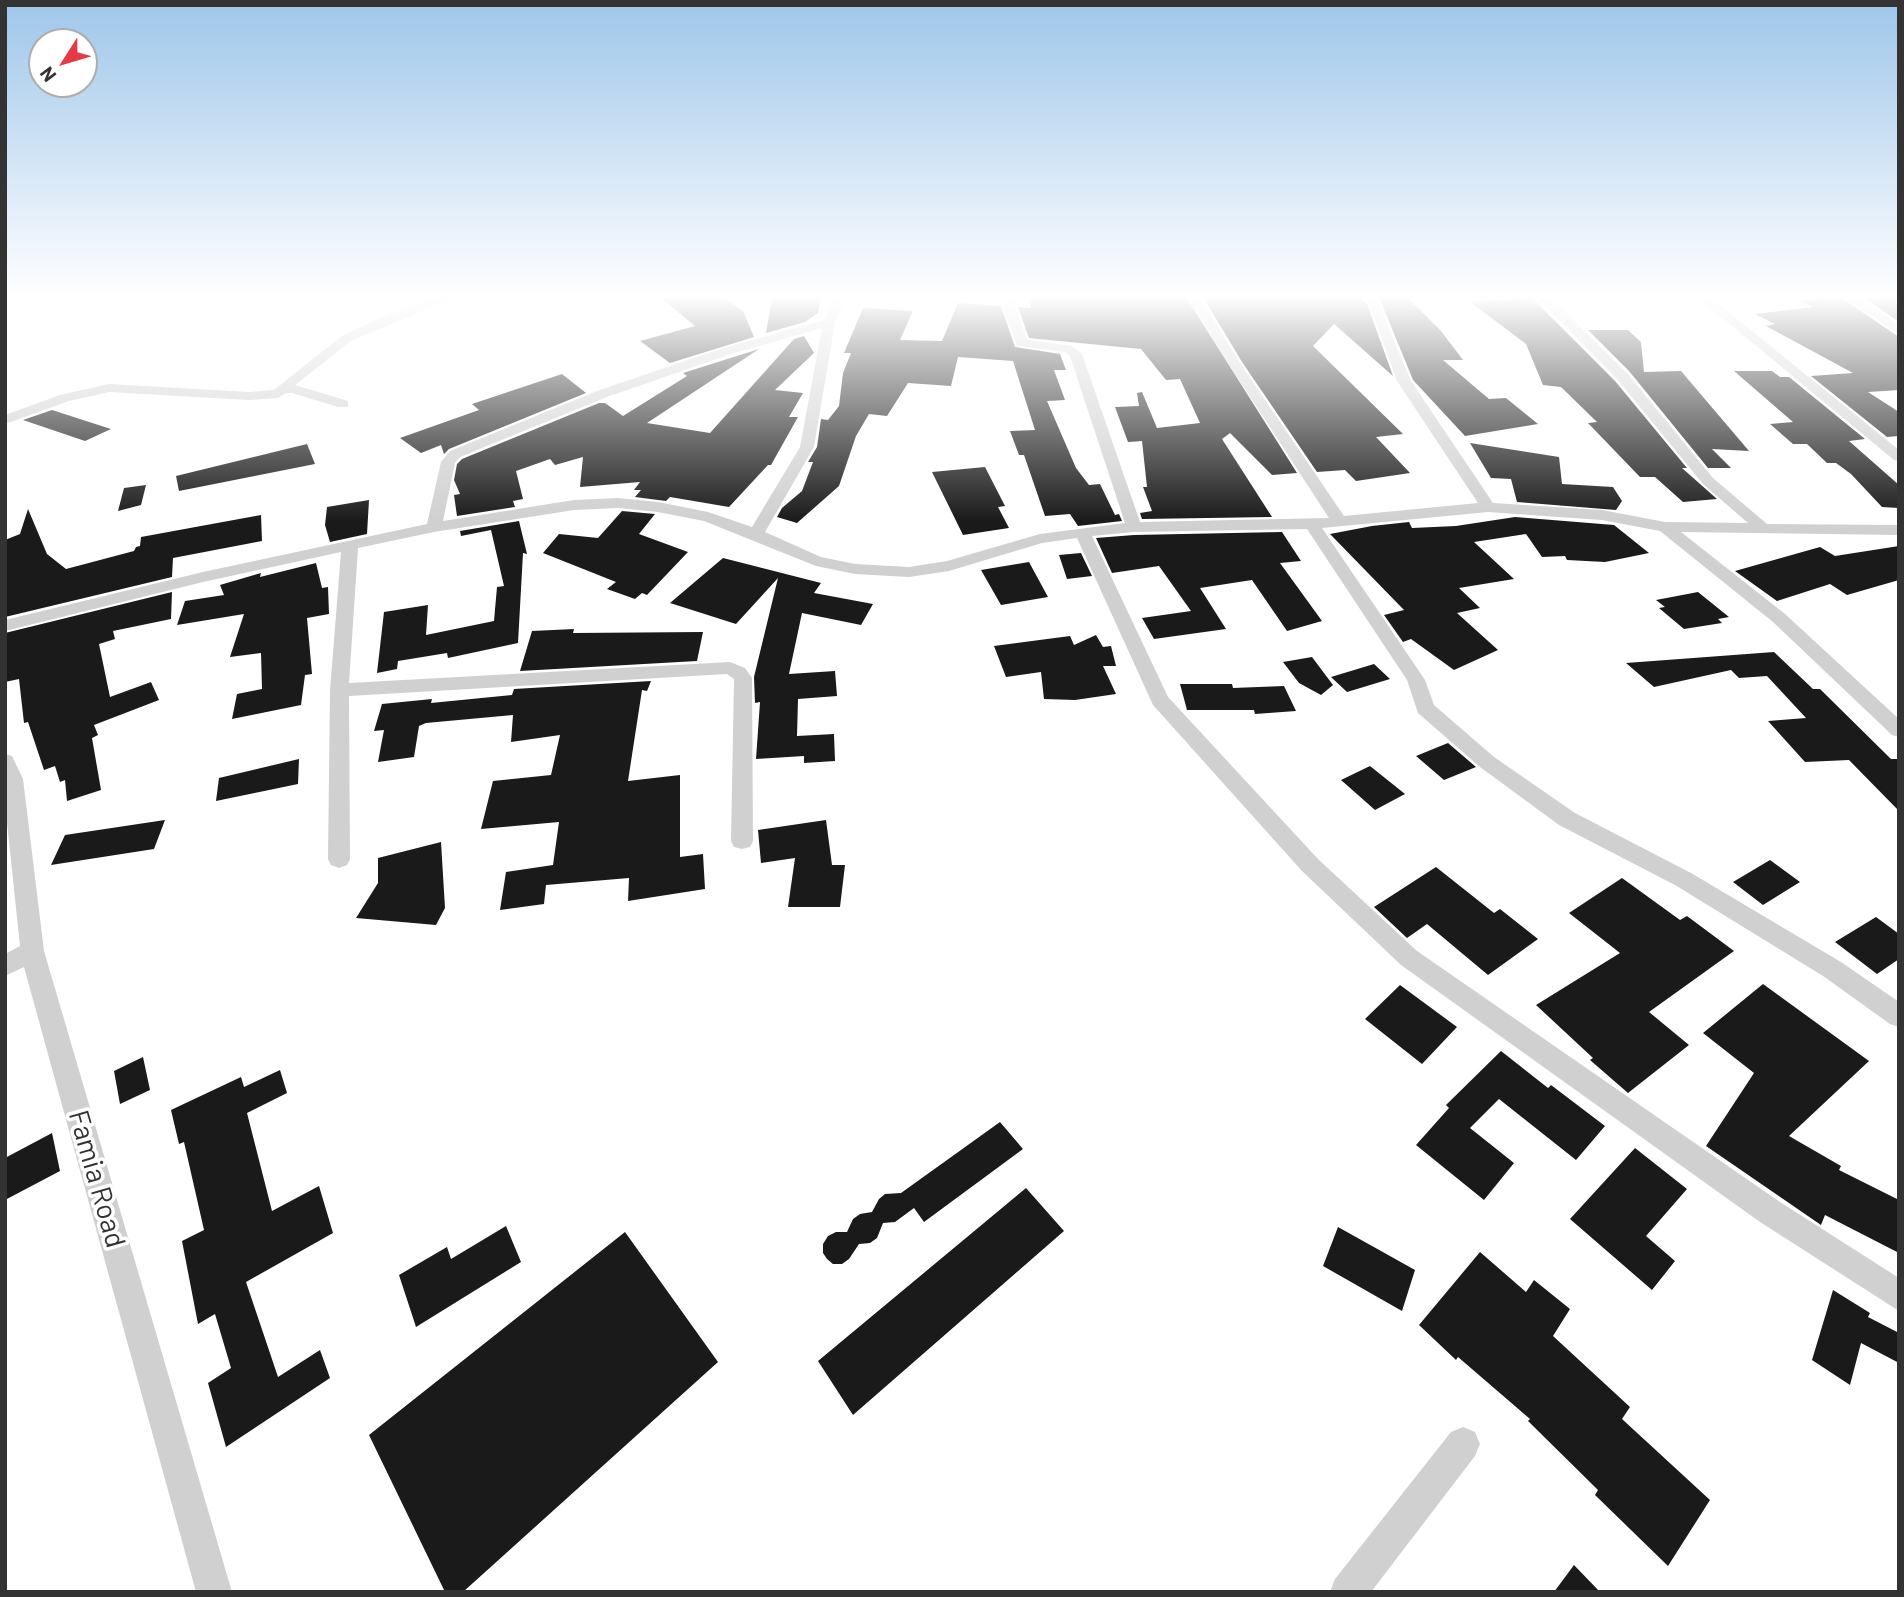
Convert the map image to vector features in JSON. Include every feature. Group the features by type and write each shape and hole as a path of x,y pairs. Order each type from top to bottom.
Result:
{"street":[{"path":"5,420 65,398 109,388 249,396 278,394 304,372"},
{"path":"434,527 448,463 464,449 666,372"},
{"path":"756,534 807,447 821,372"},
{"path":"1082,372 1134,527"},
{"path":"1240,372 1339,520"},
{"path":"1400,372 1404,381 1488,507"},
{"path":"1618,372 1708,481 1760,526"},
{"path":"1794,372 1899,457"},
{"path":"282,389 293,388 343,404"},
{"path":"5,626 203,577 434,527 574,505 618,503 658,507 708,517 756,534 816,561 855,569 909,572 948,565 1040,539 1082,532 1134,527 1312,524 1488,507 1602,515 1665,527 1760,526 1899,530"},
{"path":"1312,524 1416,680 1425,708 1487,762 1567,819 1694,886 1832,969 1899,1016"},
{"path":"1665,527 1779,618 1899,730"},
{"path":"1082,532 1160,701 1310,865 1409,958 1770,1212 1899,1296"},
{"path":"339,859 339,690 351,547"},
{"path":"339,690 730,668 743,678 742,841"},
{"name":"Famia Road","path":"5,761 13,779 32,951 214,1592"},
{"path":"5,966 32,951"},
{"path":"1348,1592 1463,1444"}],"building":[{"path":"725,372 647,423 710,433 765,372 794,372 775,390 803,393 789,417 798,417 771,465 768,465 729,507 670,497 666,501 635,497 641,490 634,490 640,482 580,487 583,457 555,465 550,459 516,471 523,499 513,501 515,507 457,516 454,495 460,494 454,480 457,464 462,459 599,403 605,403 623,416 687,376 683,373"},
{"path":"954,372 951,386 908,383 887,416 869,414 856,436 839,486 797,523 777,517 782,508 802,491 813,462 808,462 817,447 821,419 828,420 839,406 843,373"},
{"path":"1016,372 1055,372 1065,400 1047,401 1076,468 1089,485 1100,484 1115,515 1119,514 1122,521 1078,526 1070,514 1045,516 1024,455 1019,455 1010,431 1035,430"},
{"path":"1159,372 1233,372 1297,473 1272,475 1230,433 1222,439 1272,517 1142,519 1140,513 1152,511 1143,487 1147,487 1142,441 1128,442 1115,407 1139,406 1137,393 1142,392 1157,428 1200,423 1180,379 1166,380"},
{"path":"1248,372 1339,372 1403,434 1376,437 1410,473 1356,481 1345,470 1317,472"},
{"path":"1410,372 1457,372 1489,399 1506,398 1538,424 1465,436 1413,380"},
{"path":"1537,372 1606,372 1687,468 1682,468 1717,499 1683,502 1655,477 1640,477 1588,423 1597,422 1561,387 1543,385"},
{"path":"1629,372 1681,372 1749,451 1712,449 1731,468 1708,468"},
{"path":"1735,372 1773,372 1780,377 1789,377 1865,439 1849,441 1899,485 1899,508 1882,507 1851,474 1836,463 1827,463 1807,444 1793,444 1770,424 1793,422"},
{"path":"1850,372 1899,372 1899,390 1868,392 1899,412 1899,436 1887,437 1811,376 1853,373"},
{"path":"562,374 586,393 449,449 444,454 441,445 421,453 400,438 479,410 472,404"},
{"path":"52,410 111,429 85,441 23,420"},
{"path":"1470,443 1559,457 1562,484 1613,487 1622,501 1616,510 1517,502 1511,479 1491,478"},
{"path":"307,444 315,464 179,491 176,476"},
{"path":"985,467 1005,506 998,507 1009,528 963,535 932,472"},
{"path":"146,485 141,505 118,511 124,488"},
{"path":"369,500 367,534 330,542 325,525 327,507"},
{"path":"28,509 47,554 66,569 134,551 140,546 141,537 261,515 262,541 173,558 172,577 5,617 5,540 20,534"},
{"path":"622,511 655,514 639,534 688,552 647,595 642,593 635,599 607,589 616,582 543,553 559,534 598,538"},
{"path":"1515,517 1614,525 1649,553 1605,562 1567,560 1565,556 1542,557 1526,534 1474,542 1514,579 1459,588 1480,608 1457,613 1498,650 1454,670 1411,639 1403,642 1384,615 1404,610 1330,534 1409,522 1412,528 1456,526"},
{"path":"519,521 527,554 523,553 518,643 448,658 447,653 398,661 397,669 377,673 384,612 428,605 426,635 494,621 497,587 504,586 491,530 461,536 460,531"},
{"path":"1282,532 1301,561 1280,563 1322,621 1287,631 1252,580 1200,588 1226,629 1154,639 1142,618 1191,611 1159,566 1112,573 1096,538 1134,535"},
{"path":"1899,546 1899,580 1847,595 1830,584 1777,601 1735,571 1820,547 1835,556"},
{"path":"1081,553 1092,576 1067,579 1059,555"},
{"path":"723,558 821,583 814,593 873,604 861,625 802,613 789,674 835,671 837,696 798,699 797,736 834,734 835,761 804,763 804,756 756,759 760,702 755,703 754,677 778,578 736,624 670,603"},
{"path":"1029,562 1048,597 1001,605 981,570"},
{"path":"316,563 322,588 328,587 329,614 307,618 312,674 305,675 301,705 232,719 237,694 262,689 261,653 230,657 244,614 177,625 185,601 224,595 220,585 261,573 260,577"},
{"path":"172,592 171,619 113,631 115,639 99,644 110,697 151,682 159,700 94,725 98,735 92,738 101,790 67,801 65,780 60,782 55,766 44,770 28,722 24,723 19,679 5,682 5,633"},
{"path":"1698,592 1729,617 1718,619 1722,623 1684,629 1659,608 1665,607 1656,600"},
{"path":"574,629 573,633 703,632 697,661 520,671 532,631"},
{"path":"1096,635 1103,647 1111,646 1116,666 1103,666 1116,694 1075,700 1044,699 1041,672 1006,677 994,646 1070,636 1074,645"},
{"path":"1774,652 1813,689 1820,689 1891,759 1899,759 1899,811 1849,760 1805,762 1768,721 1806,718 1767,676 1739,678 1731,670 1654,687 1626,663"},
{"path":"1312,657 1333,685 1321,695 1299,683 1283,662"},
{"path":"1374,664 1390,679 1347,692 1331,677"},
{"path":"651,681 647,691 642,690 628,781 680,775 680,857 703,854 705,889 628,901 629,878 546,885 544,904 500,910 506,872 553,865 559,822 481,829 493,781 551,775 560,735 511,742 513,715 426,723 419,726 414,757 378,762 384,730 374,731 382,704 432,699 431,703 512,695 514,689"},
{"path":"1180,684 1232,684 1233,688 1284,686 1296,711 1255,714 1254,710 1187,710"},
{"path":"1448,743 1476,767 1444,780 1416,756"},
{"path":"299,759 298,784 216,801 219,778"},
{"path":"1370,766 1405,794 1375,810 1341,780"},
{"path":"165,820 154,849 51,865 65,835"},
{"path":"826,820 832,865 845,865 840,907 788,907 795,858 761,863 758,830"},
{"path":"441,842 445,908 436,925 356,918 378,883 378,858"},
{"path":"1770,860 1800,882 1763,905 1733,882"},
{"path":"1436,867 1494,913 1500,909 1538,939 1488,975 1427,924 1407,938 1374,907"},
{"path":"1622,878 1680,920 1687,916 1734,951 1649,1012 1689,1045 1628,1093 1590,1060 1593,1058 1536,1005 1620,953 1569,913"},
{"path":"1876,917 1899,934 1899,959 1877,974 1835,942"},
{"path":"1763,984 1869,1061 1789,1136 1841,1166 1839,1170 1899,1200 1899,1253 1825,1215 1821,1225 1706,1146 1754,1073 1703,1033"},
{"path":"1400,985 1457,1027 1422,1064 1365,1019"},
{"path":"1501,1051 1548,1088 1551,1085 1605,1126 1576,1160 1499,1099 1470,1128 1514,1163 1484,1200 1416,1145 1449,1108 1446,1105"},
{"path":"143,1057 150,1090 120,1104 114,1071"},
{"path":"280,1070 287,1093 247,1113 272,1211 319,1186 333,1233 246,1282 278,1377 320,1350 330,1378 226,1447 208,1383 231,1368 215,1314 198,1324 182,1241 204,1230 184,1142 179,1144 171,1110 241,1077 244,1087"},
{"path":"1000,1122 1023,1149 924,1222 914,1208 895,1222 883,1223 877,1238 870,1243 859,1244 842,1264 833,1264 827,1259 823,1253 823,1244 828,1236 836,1232 847,1232 853,1219 860,1214 872,1212 885,1194 901,1193"},
{"path":"52,1133 60,1171 5,1200 5,1158"},
{"path":"1635,1148 1687,1189 1646,1236 1675,1261 1652,1290 1570,1219"},
{"path":"1026,1188 1064,1231 853,1415 818,1361"},
{"path":"506,1226 521,1262 416,1327 399,1275 447,1247 451,1259"},
{"path":"1338,1227 1415,1270 1402,1311 1323,1266"},
{"path":"625,1232 718,1362 463,1592 445,1592 369,1435"},
{"path":"1480,1252 1526,1292 1534,1280 1570,1309 1553,1336 1630,1407 1622,1419 1710,1500 1668,1566 1595,1495 1598,1490 1528,1421 1530,1419 1458,1357 1456,1360 1419,1325"},
{"path":"1833,1290 1870,1313 1868,1317 1899,1333 1899,1363 1861,1343 1850,1385 1812,1360"},
{"path":"1574,1565 1600,1592 1554,1592"}]}
